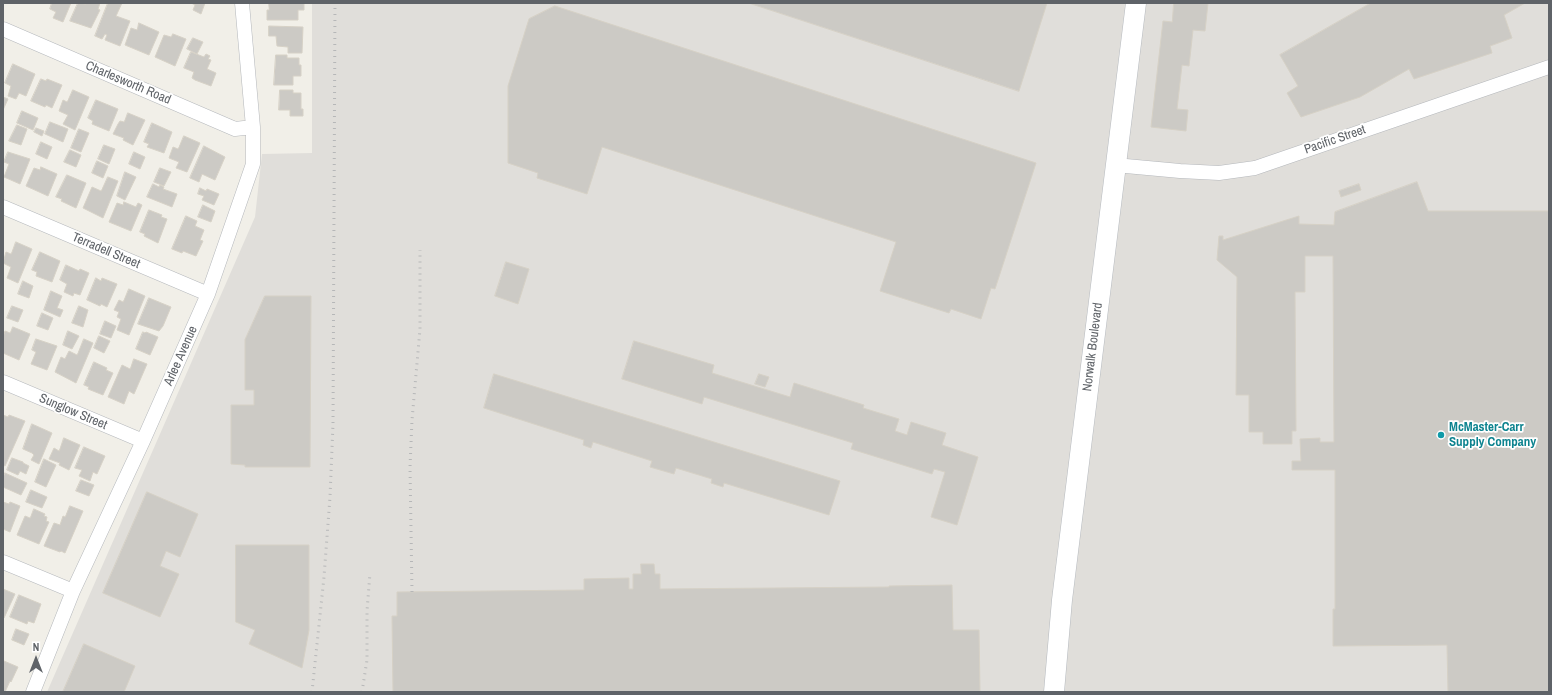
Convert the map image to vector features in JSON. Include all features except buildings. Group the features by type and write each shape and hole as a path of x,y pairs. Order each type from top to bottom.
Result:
{"main road":[{"name":"Norwalk Boulevard","path":"1054,692 1062,600 1136,3"}],"street":[{"name":"Arlee Avenue","path":"33,692 73,591 143,441 208,294 253,164 253,127 242,3"},
{"name":"Charlesworth Road","path":"3,29 235,129 253,127"},
{"name":"Pacific Street","path":"1115,165 1219,173 1255,168 1549,67"},
{"name":"Terradell Street","path":"3,207 208,294"},
{"name":"Sunglow Street","path":"3,382 143,441"},
{"path":"3,562 73,591"}],"shaded area":[{"path":"312,3 1549,3 1549,692 47,692 255,217 262,154 312,153"}],"railway":[{"path":"312,692 324,577 330,497 333,424 335,3"},
{"path":"412,592 410,467 412,420 420,329 420,250"},
{"path":"362,692 367,660 367,611 370,573"}],"place":[{"name":"McMaster-Carr Supply Company","path":"1441,435"}]}
